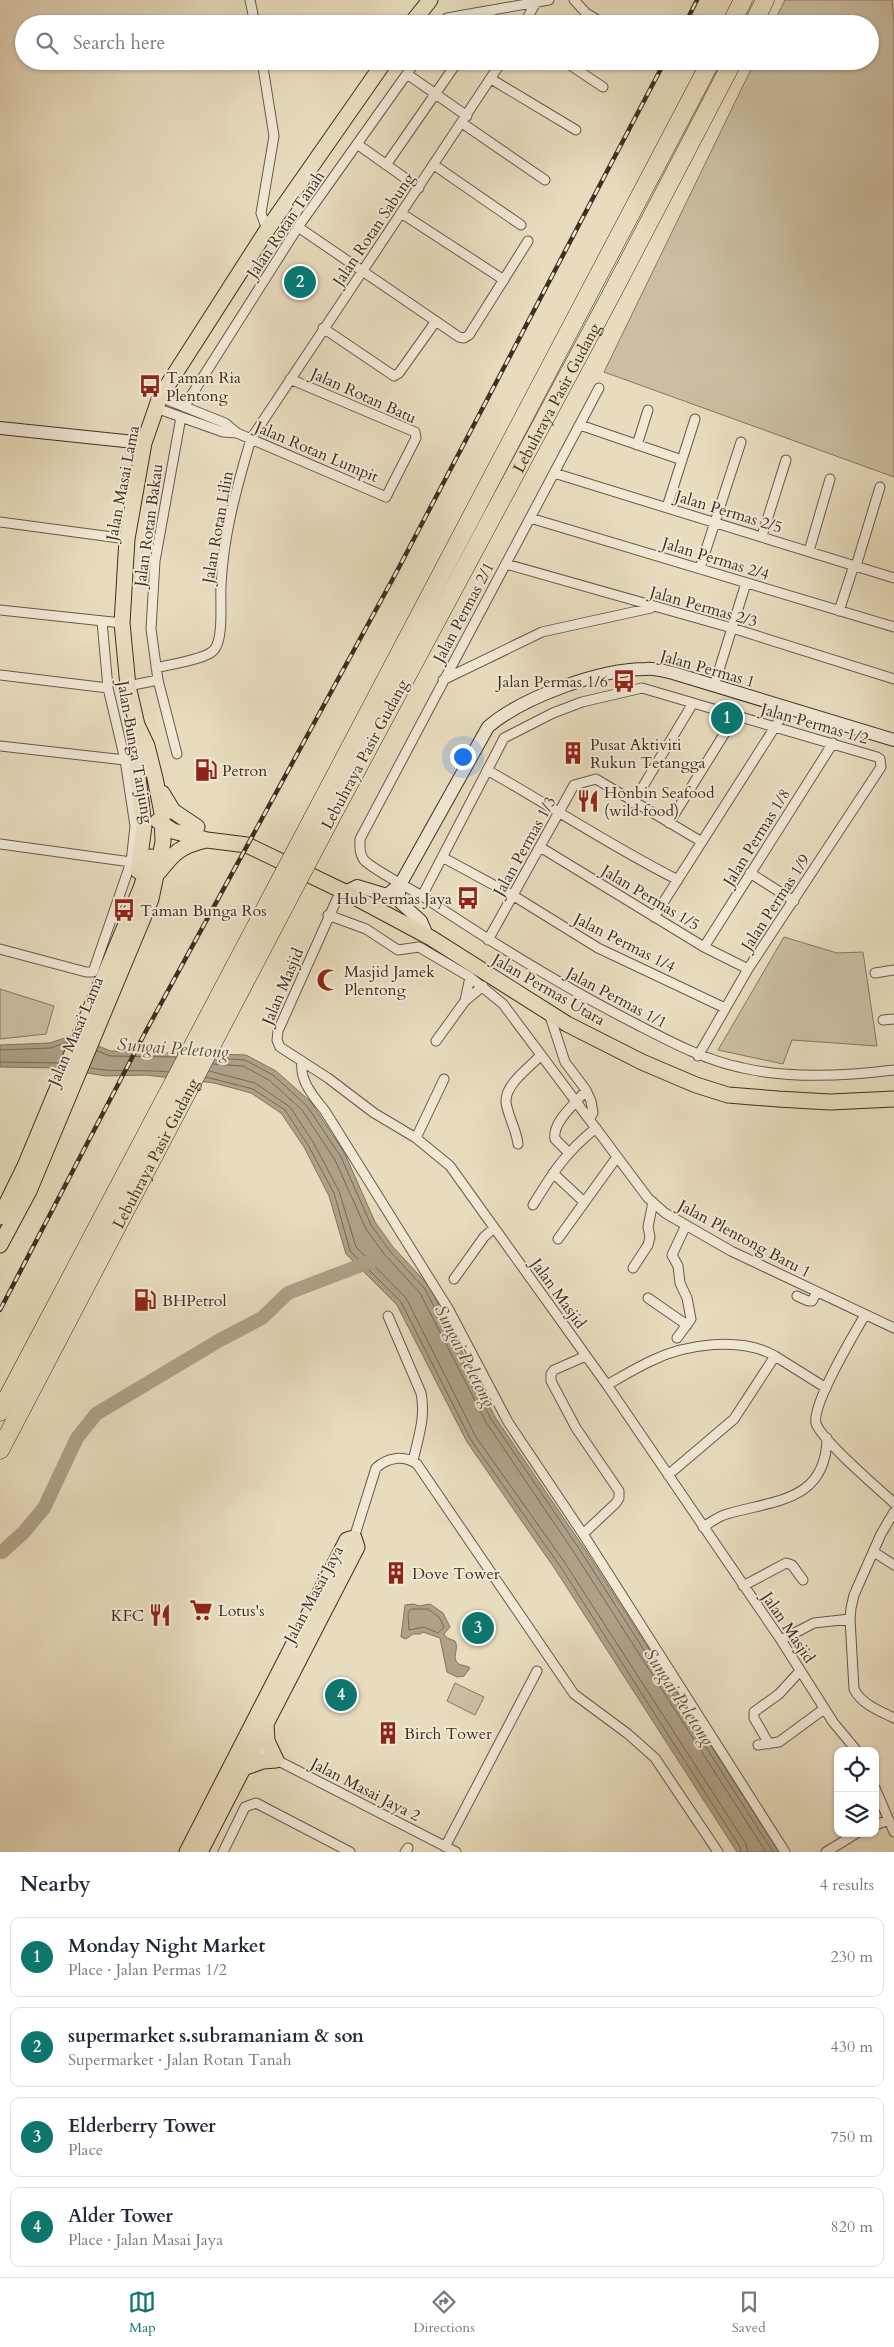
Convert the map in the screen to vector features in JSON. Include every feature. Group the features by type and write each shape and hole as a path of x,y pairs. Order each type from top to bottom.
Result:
{"highway":[{"path":"736,15 743,0"},
{"path":"758,15 765,0"},
{"name":"Lebuhraya Pasir Gudang","path":"0,1450 204,1041 319,822 706,70"},
{"name":"Lebuhraya Pasir Gudang","path":"319,822 612,294 728,70"},
{"name":"Lebuhraya Pasir Gudang","path":"0,1412 175,1098"}],"main road":[{"path":"418,15 430,0"},
{"name":"Jalan Masai Lama","path":"87,1030 151,899 163,842 155,778 147,746 136,725 128,686 122,623 128,539 144,443 158,402 267,230 379,70"},
{"path":"130,910 144,832 137,769 136,725"},
{"name":"Jalan Masai Lama","path":"138,750 152,810 156,819 162,825"},
{"path":"155,778 173,811 197,827"},
{"name":"Jalan Permas Utara","path":"162,825 169,823 197,827 219,833 343,892 427,935 567,1024 642,1062 696,1085 728,1095 830,1102 894,1099"},
{"name":"Jalan Masai Lama","path":"0,1245 28,1191 130,910 149,864 157,832 162,825"},
{"name":"Jalan Permas Utara","path":"162,825 173,831 207,840 236,842"},
{"path":"156,876 176,852 190,844 207,840"},
{"name":"Jalan Masai Lama","path":"0,1217 66,1083"},
{"name":"Jalan Masai Jaya","path":"196,1851 243,1768 251,1746 266,1723 357,1547 354,1538 347,1540 251,1746 196,1851"},
{"path":"243,1768 263,1760 276,1760 267,1741 266,1723"}],"street":[{"path":"250,0 253,15"},
{"path":"466,15 549,0"},
{"path":"574,0 589,15"},
{"path":"529,15 535,4"},
{"path":"489,15 492,11"},
{"path":"263,70 274,136 261,213 267,230"},
{"name":"Jalan Rotan Tanah","path":"184,407 298,227 410,70"},
{"path":"386,164 452,70"},
{"name":"Jalan Rotan Sabung","path":"251,439 323,328 465,120 496,70"},
{"path":"578,70 603,87"},
{"path":"407,74 545,180"},
{"path":"491,79 576,130"},
{"path":"357,144 419,188"},
{"path":"434,165 521,225"},
{"path":"401,213 504,280"},
{"path":"298,227 464,338 469,335 528,241"},
{"path":"323,328 394,376 399,373 436,321"},
{"name":"Jalan Rotan Batu","path":"290,379 415,432 416,438 386,497"},
{"name":"Jalan Permas 2/1","path":"360,852 360,838 600,388"},
{"name":"Jalan Rotan Lumpit","path":"158,402 184,407 225,423 251,439 386,497"},
{"name":"Jalan Rotan Lumpit","path":"158,402 181,417 223,432 237,432"},
{"path":"636,444 648,410"},
{"name":"Jalan Rotan Bakau","path":"177,754 158,680 151,629 154,560 181,417"},
{"path":"667,508 695,419"},
{"path":"580,425 682,460"},
{"path":"0,428 144,443"},
{"name":"Jalan Rotan Lilin","path":"156,668 207,656 214,650 219,641 221,582 227,534 240,473 251,439"},
{"path":"700,568 741,442"},
{"path":"762,536 786,460"},
{"name":"Jalan Permas 2/5","path":"554,473 894,578"},
{"path":"809,551 830,479"},
{"path":"839,611 880,487"},
{"name":"Jalan Permas 2/4","path":"530,518 894,627"},
{"path":"0,522 128,539"},
{"name":"Jalan Permas 2/3","path":"506,564 732,628 894,679"},
{"path":"714,686 746,583"},
{"path":"443,680 542,632 653,607"},
{"path":"0,610 122,623"},
{"name":"Jalan Bunga Tanjung","path":"0,949 86,972 93,972 131,862 135,826 125,760 108,688 102,621"},
{"name":"Jalan Permas 1","path":"402,883 488,728 498,719 569,685 628,670 648,668 660,670 894,740"},
{"path":"0,675 108,688"},
{"path":"128,686 158,680"},
{"name":"Jalan Permas 1/2","path":"422,896 504,738 553,713 582,702 642,688 877,756 880,759 881,767"},
{"path":"693,703 633,802 702,842"},
{"path":"654,917 786,708"},
{"path":"669,823 736,716"},
{"name":"Jalan Permas 1/8","path":"704,947 833,743"},
{"path":"0,746 125,760"},
{"name":"Jalan Permas 1/9","path":"698,1056 748,970 881,767"},
{"path":"487,770 560,811 632,857 678,880"},
{"name":"Jalan Permas 1/3","path":"488,940 574,785 596,779 633,802"},
{"path":"0,844 131,862"},
{"name":"Jalan Permas 1/5","path":"540,847 704,947 748,970"},
{"name":"Jalan Permas 1/1","path":"360,852 366,862 402,883 488,940 583,997 698,1056 744,1069 784,1073 871,1073 894,1070"},
{"name":"Jalan Permas 1/4","path":"442,857 514,896 598,948 725,1008"},
{"path":"750,873 794,901"},
{"path":"343,892 357,886 387,895 402,883"},
{"path":"402,883 398,899 401,904 421,921 427,935"},
{"name":"Jalan Masjid","path":"343,892 328,915 278,1031 277,1040 280,1047 374,1113 416,1138 450,1166 607,1385 781,1640 824,1709 854,1747"},
{"name":"Jalan Plentong Baru 1","path":"328,915 366,929 398,950 419,947 483,986 517,1021 618,1157 653,1202 665,1213 730,1251 894,1328"},
{"path":"875,973 894,970"},
{"path":"465,1001 470,977"},
{"path":"436,1041 465,1001 483,986"},
{"path":"549,1013 565,1062 586,1090 593,1107 589,1119"},
{"path":"883,1020 894,1018"},
{"path":"565,1062 563,1039 567,1024"},
{"path":"518,1144 516,1131 506,1102 507,1094 512,1085 541,1055"},
{"path":"302,1061 301,1068 307,1088 325,1111 449,1310 508,1422 583,1534 785,1852"},
{"path":"416,1138 444,1079"},
{"path":"568,1152 554,1136 563,1116 586,1090"},
{"path":"533,1204 568,1152 596,1128"},
{"path":"558,1239 618,1157"},
{"path":"553,1173 584,1202"},
{"path":"633,1268 648,1245 650,1237 649,1218 653,1202"},
{"path":"677,1338 690,1319 690,1310 680,1283 678,1266 672,1254 686,1225"},
{"path":"454,1279 484,1237 494,1228"},
{"path":"797,1296 812,1301 817,1292"},
{"path":"648,1298 687,1325"},
{"path":"865,1315 826,1388 815,1415 816,1426 894,1503"},
{"path":"388,1316 421,1393 423,1404 424,1418 413,1461"},
{"path":"607,1385 652,1360 698,1345 749,1346 775,1356 826,1388"},
{"path":"583,1534 619,1498 619,1491 576,1428 552,1381 551,1374 554,1370 586,1356"},
{"path":"668,1475 734,1419 775,1356"},
{"path":"703,1527 725,1514 800,1494 812,1483 821,1467 827,1450 827,1438"},
{"path":"354,1538 376,1468 391,1459 402,1458 413,1461 430,1482 574,1694 628,1734 655,1758 718,1852"},
{"path":"894,1512 844,1619 854,1689 857,1695 866,1703 894,1718"},
{"path":"874,1552 894,1565"},
{"path":"743,1586 786,1563 792,1565 802,1580"},
{"path":"781,1640 814,1623 844,1619"},
{"path":"445,1847 537,1671"},
{"path":"769,1744 754,1718 754,1712 779,1694 800,1671"},
{"path":"758,1745 784,1739 824,1709"},
{"name":"Jalan Masai Jaya 2","path":"251,1746 456,1852"},
{"path":"877,1792 894,1832"},
{"path":"223,1852 246,1807 256,1803 350,1852"},
{"path":"879,1824 889,1820"},
{"path":"826,1852 850,1837"}],"shaded area":[{"path":"785,0 892,0 894,21 894,477 604,372 751,70 879,70 879,15 778,15"},
{"path":"784,937 837,953 863,952 877,1046 792,1040 783,1064 718,1050"},
{"path":"0,989 54,1006 46,1034 0,1039"},
{"path":"455,1683 484,1697 475,1715 447,1701"}],"water":[{"name":"Sungai Peletong","path":"73,1035 110,1051 246,1055 276,1071 311,1102 345,1154 375,1222 393,1247 429,1286 495,1417 586,1551 779,1852 737,1852 555,1569 467,1442 397,1305 346,1254 329,1196 304,1147 281,1113 251,1093 214,1083 146,1075 105,1076 59,1068 0,1067 0,1045 50,1043"},
{"path":"414,1604 419,1606 430,1604 443,1613 450,1627 444,1634 447,1638 455,1641 456,1661 470,1668 464,1676 457,1677 447,1672 440,1638 423,1632 413,1634 406,1639 401,1637 405,1605"}],"waterway":[{"path":"2,1552 24,1532 44,1508 77,1438 96,1414 220,1340 262,1318 288,1293 377,1259"}],"railway":[{"path":"690,15 697,0"},
{"path":"0,1310 146,1031 396,573 660,70"}],"place":[{"name":"supermarket s.subramaniam & son","path":"300,282"},
{"name":"Taman Ria Plentong","path":"150,386"},
{"name":"Jalan Permas 1/6","path":"624,681"},
{"name":"Monday Night Market","path":"727,718"},
{"name":"Pusat Aktiviti Rukun Tetangga","path":"573,753"},
{"name":"Petron","path":"206,770"},
{"name":"Honbin Seafood (wild food)","path":"588,801"},
{"name":"Hub Permas Jaya","path":"468,898"},
{"name":"Taman Bunga Ros","path":"124,910"},
{"name":"Masjid Jamek Plentong","path":"328,980"},
{"name":"BHPetrol","path":"145,1300"},
{"name":"Dove Tower","path":"396,1573"},
{"name":"Lotus's","path":"201,1610"},
{"name":"KFC","path":"160,1615"},
{"name":"Elderberry Tower","path":"478,1628"},
{"name":"Alder Tower","path":"341,1695"},
{"name":"Birch Tower","path":"388,1733"}]}
